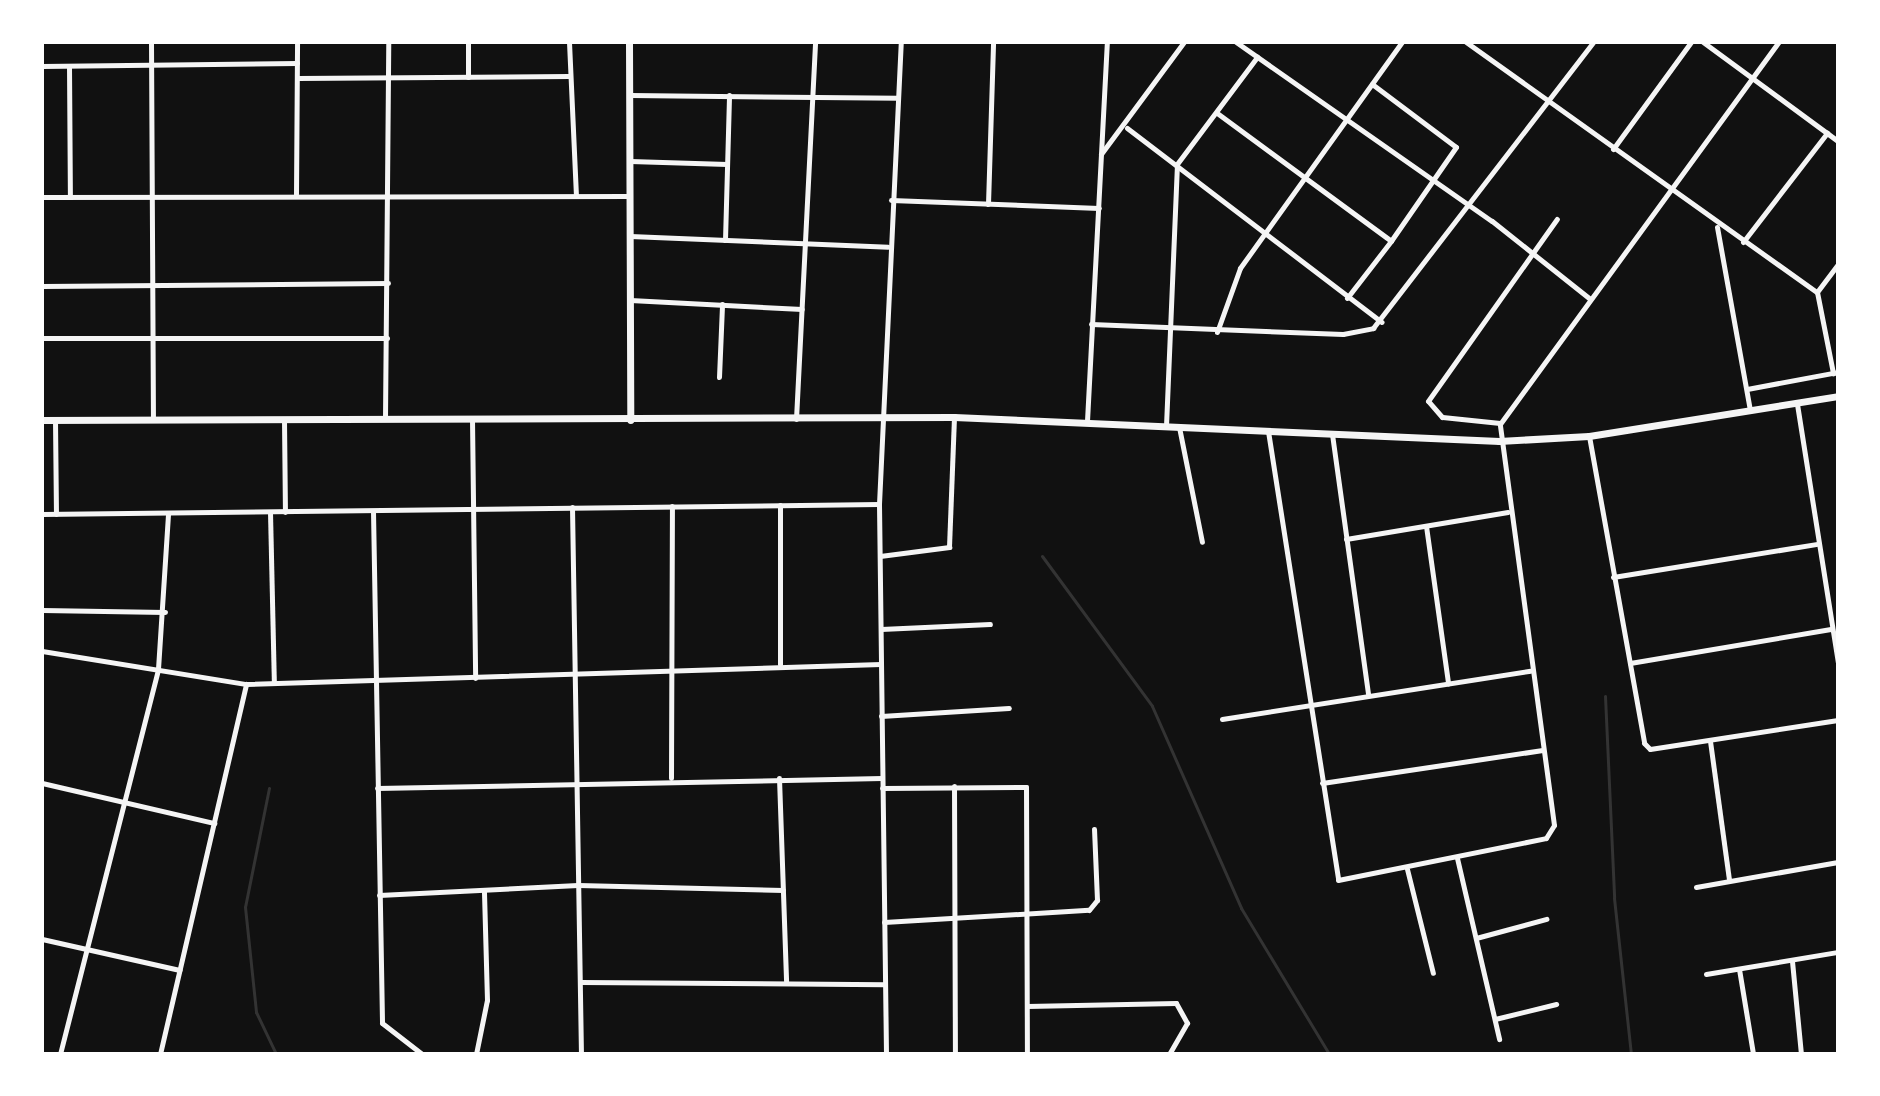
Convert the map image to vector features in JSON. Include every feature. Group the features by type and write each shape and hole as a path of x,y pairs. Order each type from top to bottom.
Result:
{"street":[{"path":"151,42 149,196 153,420"},
{"path":"296,194 297,42"},
{"path":"385,419 388,42"},
{"path":"468,42 468,77"},
{"path":"569,42 576,195"},
{"path":"629,42 630,420"},
{"path":"796,419 808,243 815,42"},
{"path":"886,1054 879,504 888,247 901,42"},
{"path":"988,204 993,42"},
{"path":"1087,421 1107,42"},
{"path":"1101,155 1127,128 1184,42"},
{"path":"1236,42 1590,299"},
{"path":"1217,332 1236,276 1402,42"},
{"path":"1466,42 1670,193 1817,292 1835,372 1747,389"},
{"path":"1091,324 1217,332 1343,334 1382,322 1593,42"},
{"path":"1613,149 1691,42"},
{"path":"1703,42 1838,141"},
{"path":"1268,431 1338,880 1407,869 1552,834 1543,750 1508,512 1499,441 1500,424 1779,42"},
{"path":"1166,426 1177,164 1257,57"},
{"path":"42,66 297,63"},
{"path":"69,66 70,197"},
{"path":"297,78 569,76"},
{"path":"1347,298 1432,183 1455,145 1372,84"},
{"path":"630,95 898,98"},
{"path":"725,240 729,95"},
{"path":"1217,113 1391,241"},
{"path":"1127,128 1382,322"},
{"path":"1743,242 1827,133"},
{"path":"630,161 727,164"},
{"path":"42,197 296,194 389,197 630,196"},
{"path":"891,200 1099,208"},
{"path":"1500,424 1442,417 1428,401 1557,219"},
{"path":"1717,226 1751,411"},
{"path":"630,236 888,247"},
{"path":"1817,292 1838,264"},
{"path":"42,286 388,283"},
{"path":"630,300 802,309"},
{"path":"719,377 722,304"},
{"path":"42,338 387,338"},
{"path":"42,420 954,417 1499,441 1589,436 1838,396"},
{"path":"1797,404 1838,663"},
{"path":"880,556 949,547 954,417"},
{"path":"472,419 475,678"},
{"path":"55,420 56,514"},
{"path":"284,420 285,512"},
{"path":"1179,427 1202,542"},
{"path":"1332,434 1368,695"},
{"path":"1589,436 1613,577 1650,749 1838,720"},
{"path":"42,514 879,504"},
{"path":"780,505 780,664"},
{"path":"671,778 672,506"},
{"path":"572,507 581,1054"},
{"path":"373,511 384,1029 422,1054"},
{"path":"270,512 274,683"},
{"path":"1346,539 1508,512"},
{"path":"60,1054 120,801 158,669 165,612 168,513"},
{"path":"1426,526 1448,683"},
{"path":"1613,577 1817,544"},
{"path":"42,610 165,612"},
{"path":"881,629 990,624"},
{"path":"1630,663 1832,629"},
{"path":"42,652 246,684 475,678 780,664 881,664"},
{"path":"1222,719 1530,671"},
{"path":"160,1054 246,684"},
{"path":"881,716 1009,708"},
{"path":"1710,741 1729,880"},
{"path":"1322,783 1543,750"},
{"path":"779,778 786,983"},
{"path":"377,788 577,779 882,778"},
{"path":"42,783 214,823"},
{"path":"954,786 955,1054"},
{"path":"882,788 1026,787 1027,1054"},
{"path":"884,922 1094,907 1094,829"},
{"path":"1457,858 1499,1039"},
{"path":"1696,887 1838,862"},
{"path":"1407,869 1433,973"},
{"path":"379,895 578,885 783,890"},
{"path":"476,1054 487,1000 484,890"},
{"path":"1476,938 1546,919"},
{"path":"42,939 180,970"},
{"path":"1706,974 1838,952"},
{"path":"1792,961 1801,1054"},
{"path":"1739,969 1753,1054"},
{"path":"580,982 885,984"},
{"path":"1027,1006 1176,1003 1187,1023 1169,1054"},
{"path":"1495,1019 1556,1004"}],"waterway":[{"path":"1042,556 1152,706 1241,908 1329,1054"},
{"path":"1605,696 1614,898 1631,1054"},
{"path":"269,788 245,907 256,1012 276,1054"}]}
